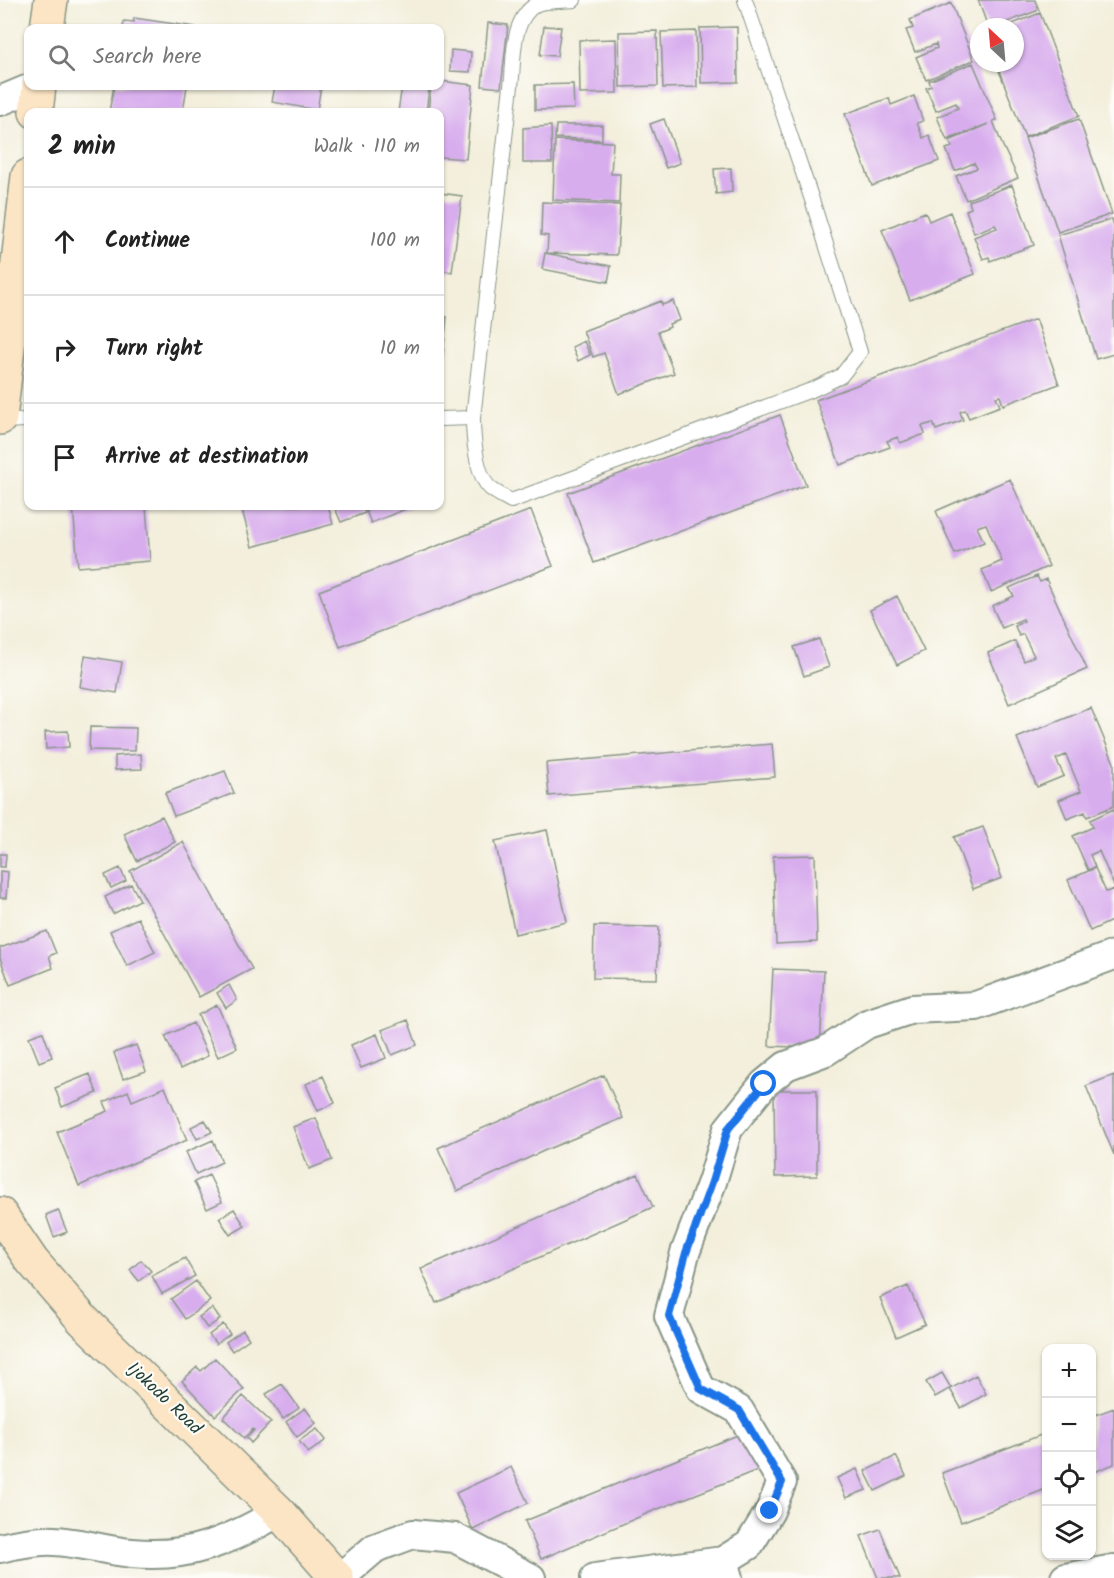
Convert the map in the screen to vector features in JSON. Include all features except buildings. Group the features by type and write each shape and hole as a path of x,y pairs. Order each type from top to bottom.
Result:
{"main road":[{"path":"48,24 51,0"},
{"path":"36,108 38,90"},
{"path":"0,420 24,211"},
{"name":"Ijokodo Road","path":"0,1214 32,1261 83,1320 279,1512 338,1578"}],"street":[{"path":"0,101 28,90"},
{"path":"595,1578 726,1569 749,1545 770,1511 782,1482 739,1410 701,1389 669,1316 686,1253 712,1182 728,1129 764,1084 786,1066 826,1051 867,1024 912,1009 976,1006 1114,955"},
{"path":"0,1548 19,1543 54,1540 132,1553 175,1553 214,1545 250,1529 279,1512"},
{"path":"338,1578 375,1548 413,1534 455,1538 531,1578"},
{"path":"1065,1578 1114,1569"}],"lane":[{"path":"574,0 537,4 526,15 515,36 472,418 473,443 477,461 488,486 511,501 814,389 841,376 860,352 745,0"},
{"path":"444,419 472,418"},
{"path":"0,420 24,420"}],"route":[{"path":"764,1084 728,1129 712,1182 686,1253 669,1316 701,1389 739,1410 782,1482 770,1511"}]}
